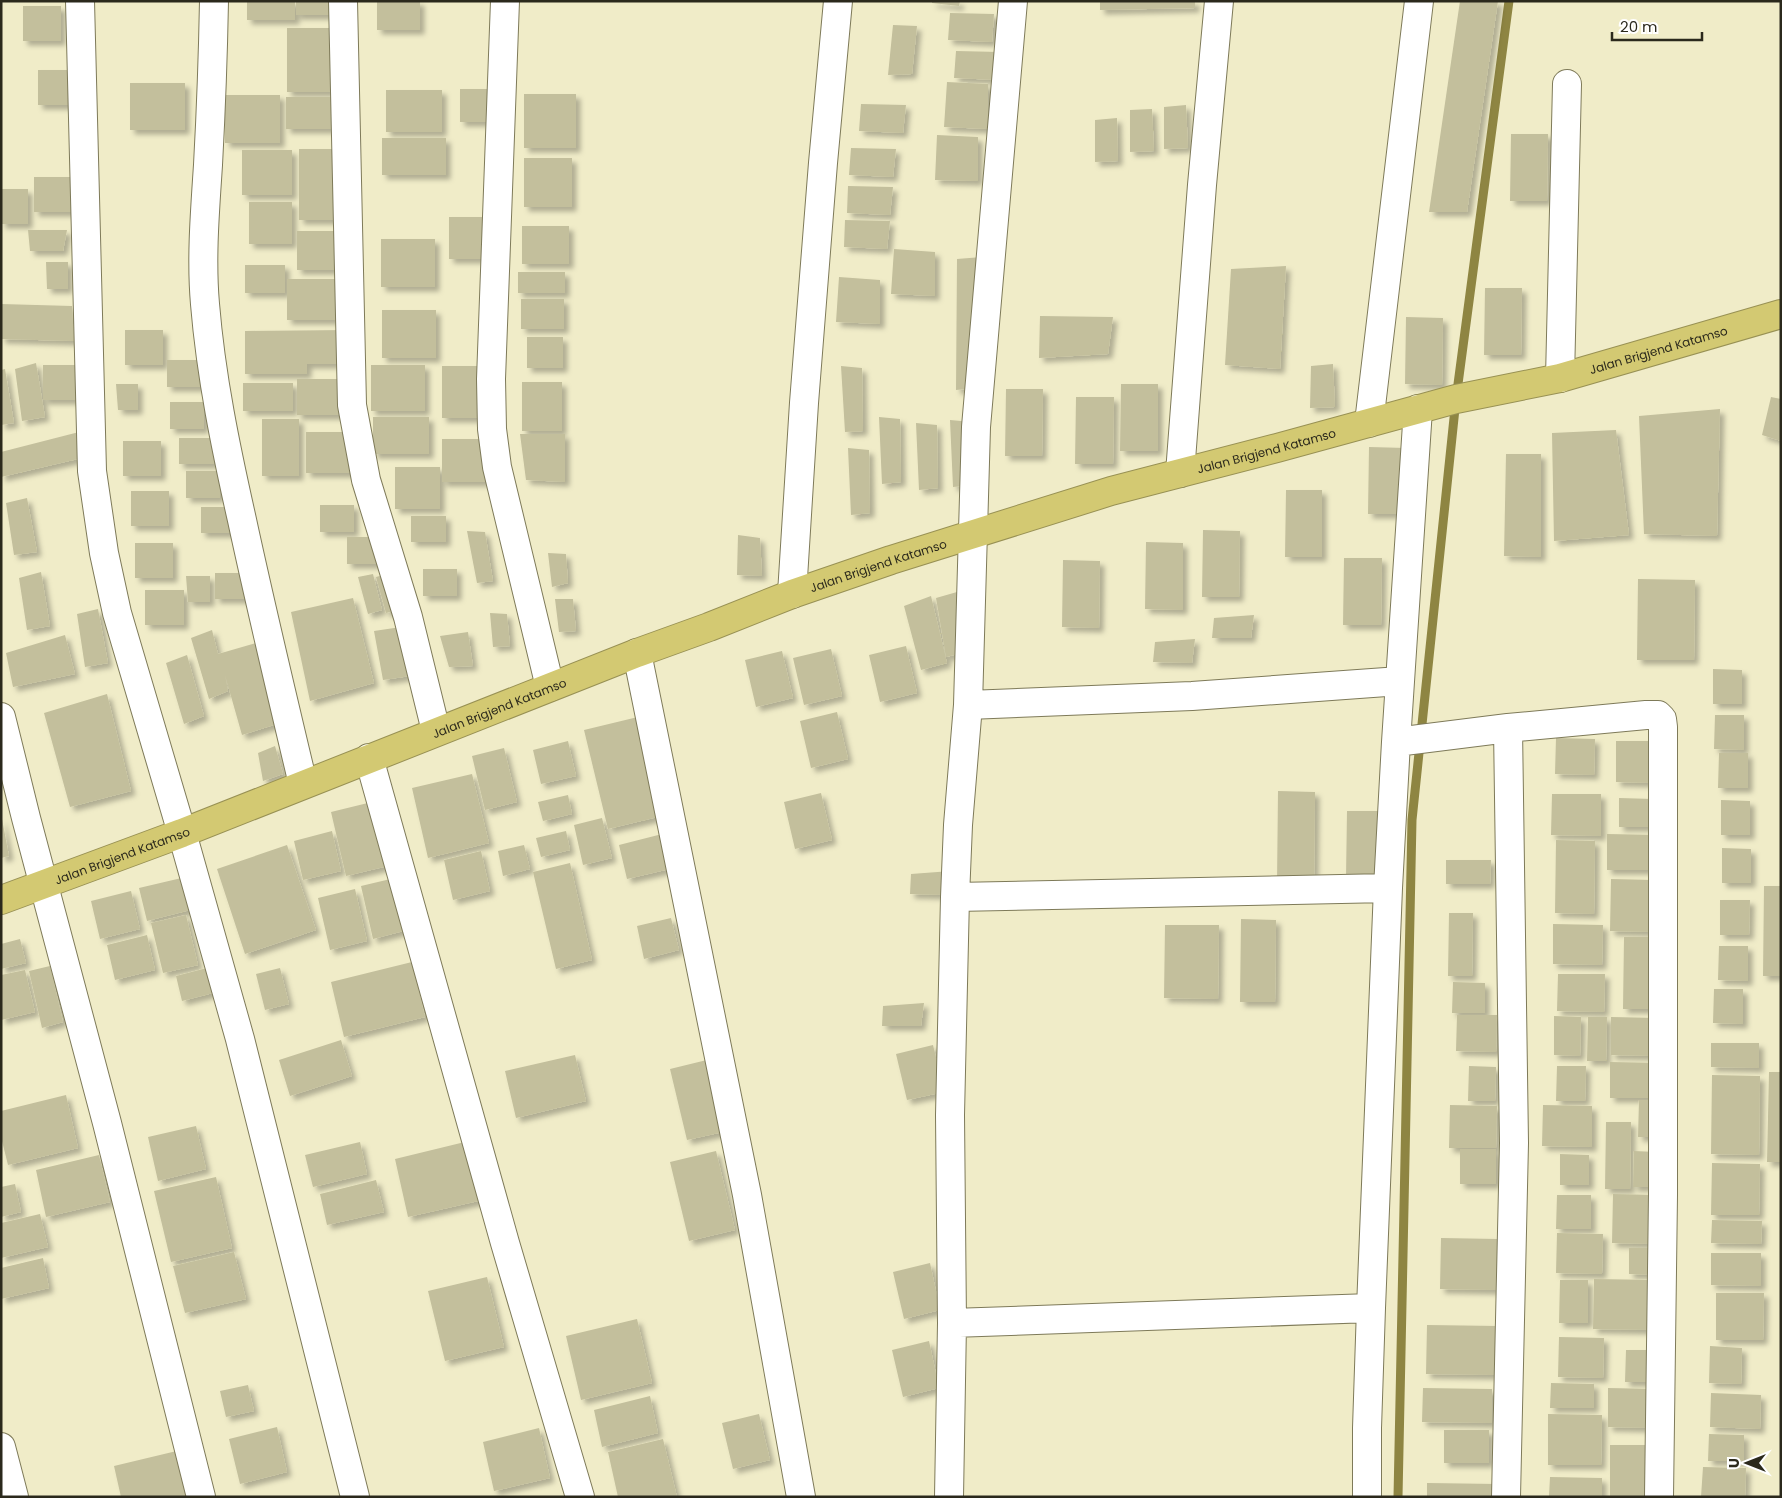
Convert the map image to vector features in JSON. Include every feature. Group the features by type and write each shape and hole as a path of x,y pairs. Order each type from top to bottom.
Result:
{"highway":[{"name":"Jalan Brigjend Katamso","path":"1,900 182,833 436,731 792,594 974,533 1110,491 1456,399 1560,378 1781,314"}],"street":[{"path":"80,1 92,471 104,553 117,613 240,1039 355,1497"},
{"path":"214,1 213,74 204,234 205,302 209,341 218,405 236,496 303,784"},
{"path":"343,1 352,405 366,480 408,617 436,731"},
{"path":"505,1 490,379 492,429 497,467 550,687"},
{"path":"792,594 804,403 838,1"},
{"path":"949,1497 952,1323 950,1115 958,826 968,705 976,427 1013,1"},
{"path":"1180,473 1202,185 1219,1"},
{"path":"1369,423 1419,1"},
{"path":"1560,378 1567,84"},
{"path":"1367,1497 1371,1308 1388,888 1418,409"},
{"path":"637,653 747,1195 802,1497"},
{"path":"968,705 1192,696 1400,681"},
{"path":"1396,742 1508,728 1646,715 1658,715 1662,719 1664,727 1664,1195 1659,1497"},
{"path":"1,718 107,1123 201,1497"},
{"path":"1506,1497 1514,1143 1508,728"},
{"path":"369,758 505,1243 580,1497"},
{"path":"955,898 1388,888"},
{"path":"952,1323 1371,1308"},
{"path":"1,1447 14,1497"}],"building":[{"path":"247,1 295,1 295,20 247,20"},
{"path":"296,1 334,1 334,15 296,15"},
{"path":"377,1 420,1 420,30 377,30"},
{"path":"932,1 960,1 959,6 932,3"},
{"path":"1100,1 1195,1 1195,8 1100,10"},
{"path":"1460,1 1498,1 1467,212 1429,212"},
{"path":"23,6 61,6 61,41 23,41"},
{"path":"950,13 994,14 992,42 948,40"},
{"path":"893,25 917,26 912,74 888,75"},
{"path":"287,28 333,28 333,92 287,92"},
{"path":"956,51 1001,52 998,80 954,78"},
{"path":"38,70 76,70 76,105 38,105"},
{"path":"947,82 988,84 988,129 944,127"},
{"path":"130,83 185,83 185,130 130,130"},
{"path":"460,89 490,89 490,122 460,122"},
{"path":"386,90 442,90 442,132 386,132"},
{"path":"524,94 576,94 576,148 524,148"},
{"path":"225,95 280,95 280,143 225,143"},
{"path":"286,97 331,97 331,129 286,129"},
{"path":"861,104 906,105 903,133 859,131"},
{"path":"1186,105 1188,148 1164,149 1164,107"},
{"path":"1152,109 1154,151 1130,152 1130,110"},
{"path":"1117,118 1118,161 1095,162 1095,120"},
{"path":"1511,134 1548,134 1547,201 1510,201"},
{"path":"937,135 978,137 978,181 935,180"},
{"path":"382,138 446,138 446,175 382,175"},
{"path":"851,148 896,149 893,177 849,175"},
{"path":"299,149 340,149 340,220 299,220"},
{"path":"242,150 292,150 292,195 242,195"},
{"path":"524,158 572,158 572,207 524,207"},
{"path":"34,177 73,177 73,212 34,212"},
{"path":"848,186 893,187 890,215 847,213"},
{"path":"1,189 28,189 28,224 1,224"},
{"path":"249,202 292,202 292,244 249,244"},
{"path":"449,217 491,217 491,259 449,259"},
{"path":"845,220 890,221 887,249 844,247"},
{"path":"522,226 569,226 569,264 522,264"},
{"path":"28,230 67,230 63,251 30,251"},
{"path":"297,231 337,231 337,270 297,270"},
{"path":"381,239 435,239 435,287 381,287"},
{"path":"894,249 935,252 935,296 891,294"},
{"path":"982,257 975,388 956,390 957,259"},
{"path":"46,262 68,262 68,289 47,289"},
{"path":"245,265 285,265 285,293 245,293"},
{"path":"1286,266 1280,369 1225,365 1231,269"},
{"path":"518,272 565,272 565,293 518,293"},
{"path":"839,277 880,280 880,324 836,322"},
{"path":"287,279 342,279 342,320 287,320"},
{"path":"1485,288 1522,288 1521,355 1484,355"},
{"path":"521,299 564,299 564,329 521,329"},
{"path":"1,304 72,306 74,341 1,339"},
{"path":"382,310 436,310 436,358 382,358"},
{"path":"1040,316 1113,317 1108,354 1039,358"},
{"path":"1406,317 1443,318 1442,385 1405,384"},
{"path":"125,330 163,330 163,365 125,365"},
{"path":"348,330 348,364 307,364 307,374 245,374 245,331"},
{"path":"527,337 563,337 563,368 527,368"},
{"path":"167,360 201,360 201,387 167,387"},
{"path":"36,363 45,417 22,421 15,369"},
{"path":"1333,364 1335,407 1310,408 1311,366"},
{"path":"43,365 82,365 82,400 43,400"},
{"path":"371,365 425,365 425,411 371,411"},
{"path":"442,366 488,366 488,418 442,418"},
{"path":"841,366 862,368 863,431 845,432"},
{"path":"5,369 14,423 1,425 1,370"},
{"path":"297,379 350,379 350,415 297,415"},
{"path":"522,382 562,382 562,431 522,431"},
{"path":"243,383 293,383 293,411 243,411"},
{"path":"116,384 138,384 138,410 118,410"},
{"path":"1121,384 1158,384 1158,451 1120,451"},
{"path":"1006,389 1043,389 1042,456 1005,456"},
{"path":"1076,397 1114,397 1113,464 1075,464"},
{"path":"1771,397 1781,399 1781,441 1762,435"},
{"path":"170,402 204,402 204,429 170,429"},
{"path":"1720,409 1717,536 1644,534 1639,416"},
{"path":"373,417 429,417 429,454 373,454"},
{"path":"879,417 900,419 901,482 882,484"},
{"path":"262,419 299,419 299,476 262,476"},
{"path":"950,420 972,422 973,485 953,487"},
{"path":"916,423 937,425 938,488 919,490"},
{"path":"1616,430 1629,535 1554,541 1552,433"},
{"path":"79,432 82,458 1,477 1,452"},
{"path":"306,432 352,432 352,473 306,473"},
{"path":"520,434 565,434 565,482 526,480"},
{"path":"179,438 214,438 214,464 179,464"},
{"path":"442,439 491,439 491,482 442,482"},
{"path":"123,441 161,441 161,476 123,476"},
{"path":"1369,447 1406,448 1405,514 1368,514"},
{"path":"848,448 869,450 870,513 851,515"},
{"path":"1506,454 1541,454 1541,557 1504,556"},
{"path":"395,467 440,467 440,509 395,509"},
{"path":"186,471 220,471 220,498 186,498"},
{"path":"1286,490 1322,490 1322,557 1285,557"},
{"path":"131,491 169,491 169,526 131,526"},
{"path":"27,498 37,552 14,555 6,503"},
{"path":"320,505 354,505 354,532 320,532"},
{"path":"201,507 235,507 235,533 201,533"},
{"path":"411,516 446,516 446,542 411,542"},
{"path":"1203,530 1240,531 1239,597 1202,597"},
{"path":"467,531 485,532 493,581 477,583"},
{"path":"738,535 760,538 762,576 737,575"},
{"path":"347,537 381,537 381,564 347,564"},
{"path":"1146,542 1183,543 1183,610 1145,609"},
{"path":"135,543 173,543 173,578 135,578"},
{"path":"548,553 566,554 568,583 552,587"},
{"path":"1344,558 1382,558 1381,625 1343,625"},
{"path":"1063,560 1100,561 1099,628 1062,627"},
{"path":"423,569 457,569 457,596 423,596"},
{"path":"41,572 50,626 27,630 19,578"},
{"path":"215,573 249,573 249,599 215,599"},
{"path":"391,573 400,609 386,613 376,577"},
{"path":"373,574 382,610 368,614 358,577"},
{"path":"186,576 210,576 210,602 188,602"},
{"path":"1638,579 1695,580 1694,660 1637,660"},
{"path":"145,590 184,590 184,625 145,625"},
{"path":"957,592 966,652 946,657 936,598"},
{"path":"931,596 947,663 921,670 904,606"},
{"path":"353,598 374,683 310,701 291,612"},
{"path":"555,599 573,599 576,631 559,632"},
{"path":"98,609 108,663 85,667 77,614"},
{"path":"490,613 507,614 510,646 493,647"},
{"path":"1254,615 1251,638 1212,638 1214,618"},
{"path":"401,627 410,676 383,680 374,631"},
{"path":"212,630 218,654 256,643 280,723 242,735 225,675 228,691 209,699 191,638"},
{"path":"468,632 473,666 449,667 440,636"},
{"path":"65,635 75,674 13,687 6,653"},
{"path":"1195,639 1192,663 1153,662 1155,642"},
{"path":"906,646 917,693 880,702 869,655"},
{"path":"831,649 842,696 804,705 793,658"},
{"path":"782,651 793,698 756,707 745,660"},
{"path":"187,655 204,716 184,724 166,663"},
{"path":"1713,669 1742,670 1742,704 1713,704"},
{"path":"107,694 131,791 70,807 44,713"},
{"path":"837,712 848,759 811,768 800,721"},
{"path":"1715,715 1744,715 1744,750 1714,749"},
{"path":"642,716 666,815 608,829 584,730"},
{"path":"1556,738 1595,739 1594,775 1555,774"},
{"path":"568,741 576,776 541,784 533,750"},
{"path":"1616,741 1657,741 1656,783 1616,782"},
{"path":"275,746 283,774 263,781 258,753"},
{"path":"504,748 517,802 485,810 472,756"},
{"path":"1719,753 1748,753 1748,788 1718,788"},
{"path":"472,774 489,843 428,858 412,788"},
{"path":"1278,791 1315,792 1314,884 1277,884"},
{"path":"821,793 832,840 795,849 784,802"},
{"path":"1552,794 1601,794 1601,836 1551,835"},
{"path":"568,795 572,814 543,821 538,802"},
{"path":"1619,798 1653,799 1653,827 1619,827"},
{"path":"1721,800 1750,801 1750,835 1721,835"},
{"path":"376,801 392,865 346,876 331,812"},
{"path":"1347,811 1385,811 1384,878 1346,878"},
{"path":"602,818 612,858 583,865 574,825"},
{"path":"1,820 9,856 1,858"},
{"path":"332,831 341,871 303,880 294,841"},
{"path":"566,831 570,850 541,857 536,838"},
{"path":"670,832 678,867 627,879 619,845"},
{"path":"1607,834 1659,835 1658,870 1607,870"},
{"path":"1556,840 1595,841 1594,914 1555,913"},
{"path":"287,845 316,930 245,954 217,869"},
{"path":"524,845 530,869 503,876 498,851"},
{"path":"1722,848 1751,849 1751,883 1722,883"},
{"path":"481,851 490,891 453,900 444,860"},
{"path":"1446,860 1491,860 1490,884 1446,884"},
{"path":"570,863 592,960 556,969 533,872"},
{"path":"951,871 948,895 910,894 911,874"},
{"path":"190,876 198,908 147,921 139,888"},
{"path":"399,877 411,929 373,939 361,886"},
{"path":"1611,879 1655,880 1655,932 1610,931"},
{"path":"1764,886 1781,886 1781,976 1763,976"},
{"path":"355,889 367,941 330,950 318,898"},
{"path":"131,891 140,929 100,939 91,901"},
{"path":"1720,900 1750,900 1749,935 1720,935"},
{"path":"1449,913 1473,913 1472,976 1448,976"},
{"path":"186,915 198,965 163,973 151,923"},
{"path":"671,918 679,950 644,959 637,926"},
{"path":"1241,919 1276,920 1275,1002 1240,1002"},
{"path":"1553,924 1603,925 1602,965 1553,964"},
{"path":"1165,925 1219,925 1218,999 1164,998"},
{"path":"147,935 155,970 115,980 107,945"},
{"path":"1624,937 1659,937 1658,1009 1623,1009"},
{"path":"20,939 26,963 1,969 1,944"},
{"path":"1719,946 1748,946 1748,981 1718,980"},
{"path":"412,962 425,1017 344,1037 331,982"},
{"path":"50,966 63,1022 42,1028 29,971"},
{"path":"207,968 213,993 182,1001 176,976"},
{"path":"280,968 289,1004 265,1010 256,974"},
{"path":"25,970 35,1012 1,1020 1,975"},
{"path":"1558,974 1605,974 1604,1012 1557,1011"},
{"path":"1453,982 1485,983 1485,1013 1452,1013"},
{"path":"1714,989 1743,989 1743,1024 1713,1023"},
{"path":"924,1003 921,1026 882,1026 883,1006"},
{"path":"1457,1015 1497,1015 1496,1052 1456,1051"},
{"path":"1554,1016 1581,1017 1580,1056 1554,1055"},
{"path":"1588,1017 1607,1017 1606,1061 1587,1061"},
{"path":"1611,1017 1659,1018 1659,1056 1611,1055"},
{"path":"341,1040 352,1076 290,1096 279,1060"},
{"path":"1711,1043 1759,1043 1759,1068 1711,1067"},
{"path":"933,1045 944,1092 907,1100 896,1054"},
{"path":"575,1055 586,1101 516,1118 505,1071"},
{"path":"715,1058 732,1130 687,1140 670,1069"},
{"path":"1610,1062 1662,1063 1661,1098 1610,1098"},
{"path":"1469,1066 1496,1067 1495,1101 1468,1101"},
{"path":"1557,1066 1586,1066 1585,1101 1556,1101"},
{"path":"1769,1072 1781,1072 1781,1162 1767,1162"},
{"path":"1712,1075 1760,1076 1759,1155 1711,1154"},
{"path":"66,1095 78,1148 8,1165 1,1137 1,1111"},
{"path":"1639,1100 1662,1100 1661,1137 1638,1137"},
{"path":"1450,1105 1497,1106 1496,1148 1449,1148"},
{"path":"1543,1105 1592,1106 1592,1147 1542,1146"},
{"path":"1606,1122 1631,1122 1630,1189 1605,1189"},
{"path":"196,1126 206,1169 158,1181 148,1137"},
{"path":"473,1140 487,1199 408,1217 395,1159"},
{"path":"360,1142 367,1174 313,1187 305,1155"},
{"path":"1460,1149 1496,1149 1496,1184 1460,1184"},
{"path":"716,1151 735,1230 689,1241 670,1162"},
{"path":"1634,1151 1656,1152 1656,1187 1633,1187"},
{"path":"1560,1154 1589,1155 1589,1185 1560,1185"},
{"path":"99,1155 110,1202 46,1217 36,1170"},
{"path":"1712,1163 1760,1164 1759,1215 1711,1215"},
{"path":"216,1177 232,1248 171,1262 154,1191"},
{"path":"376,1180 384,1212 327,1225 320,1194"},
{"path":"15,1184 21,1212 1,1217 1,1187"},
{"path":"1613,1194 1656,1195 1656,1244 1612,1243"},
{"path":"1557,1195 1591,1195 1591,1229 1556,1229"},
{"path":"40,1214 48,1247 1,1258 1,1223"},
{"path":"1712,1220 1762,1221 1761,1244 1711,1243"},
{"path":"1557,1233 1603,1234 1602,1274 1556,1273"},
{"path":"1441,1238 1498,1239 1497,1290 1440,1289"},
{"path":"1629,1248 1660,1248 1659,1275 1629,1274"},
{"path":"234,1252 246,1299 185,1313 173,1266"},
{"path":"1711,1253 1761,1253 1761,1286 1711,1285"},
{"path":"43,1258 49,1288 1,1299 1,1268"},
{"path":"930,1263 940,1310 904,1319 893,1272"},
{"path":"487,1277 504,1347 445,1361 428,1291"},
{"path":"1594,1279 1657,1280 1656,1330 1593,1329"},
{"path":"1560,1280 1588,1280 1588,1323 1559,1323"},
{"path":"1716,1293 1764,1293 1763,1340 1716,1340"},
{"path":"637,1319 652,1383 581,1400 566,1336"},
{"path":"1427,1325 1499,1326 1498,1375 1426,1374"},
{"path":"1559,1337 1604,1338 1603,1378 1558,1377"},
{"path":"929,1341 939,1388 903,1397 892,1350"},
{"path":"1710,1346 1742,1348 1741,1384 1709,1383"},
{"path":"1626,1350 1658,1350 1658,1382 1625,1382"},
{"path":"1551,1383 1594,1384 1594,1408 1550,1408"},
{"path":"248,1385 254,1411 226,1417 220,1391"},
{"path":"1423,1388 1492,1389 1492,1423 1422,1422"},
{"path":"1608,1388 1656,1389 1655,1428 1608,1427"},
{"path":"1711,1393 1761,1395 1760,1429 1710,1427"},
{"path":"650,1396 658,1433 602,1447 594,1410"},
{"path":"759,1414 770,1460 733,1469 722,1423"},
{"path":"1548,1414 1602,1415 1601,1465 1548,1465"},
{"path":"277,1427 287,1472 240,1484 229,1439"},
{"path":"539,1428 550,1478 494,1491 483,1442"},
{"path":"1444,1430 1489,1430 1489,1463 1444,1463"},
{"path":"1709,1434 1744,1435 1744,1461 1708,1461"},
{"path":"663,1439 677,1497 618,1497 608,1452"},
{"path":"1610,1445 1649,1445 1648,1497 1610,1497"},
{"path":"185,1449 196,1497 121,1497 114,1466"},
{"path":"1703,1467 1746,1468 1745,1497 1701,1497"},
{"path":"1550,1477 1602,1478 1602,1497 1549,1497"},
{"path":"1427,1483 1498,1484 1498,1497 1427,1497"}],"waterway":[{"path":"1398,1497 1412,820 1456,399 1509,1"}]}
